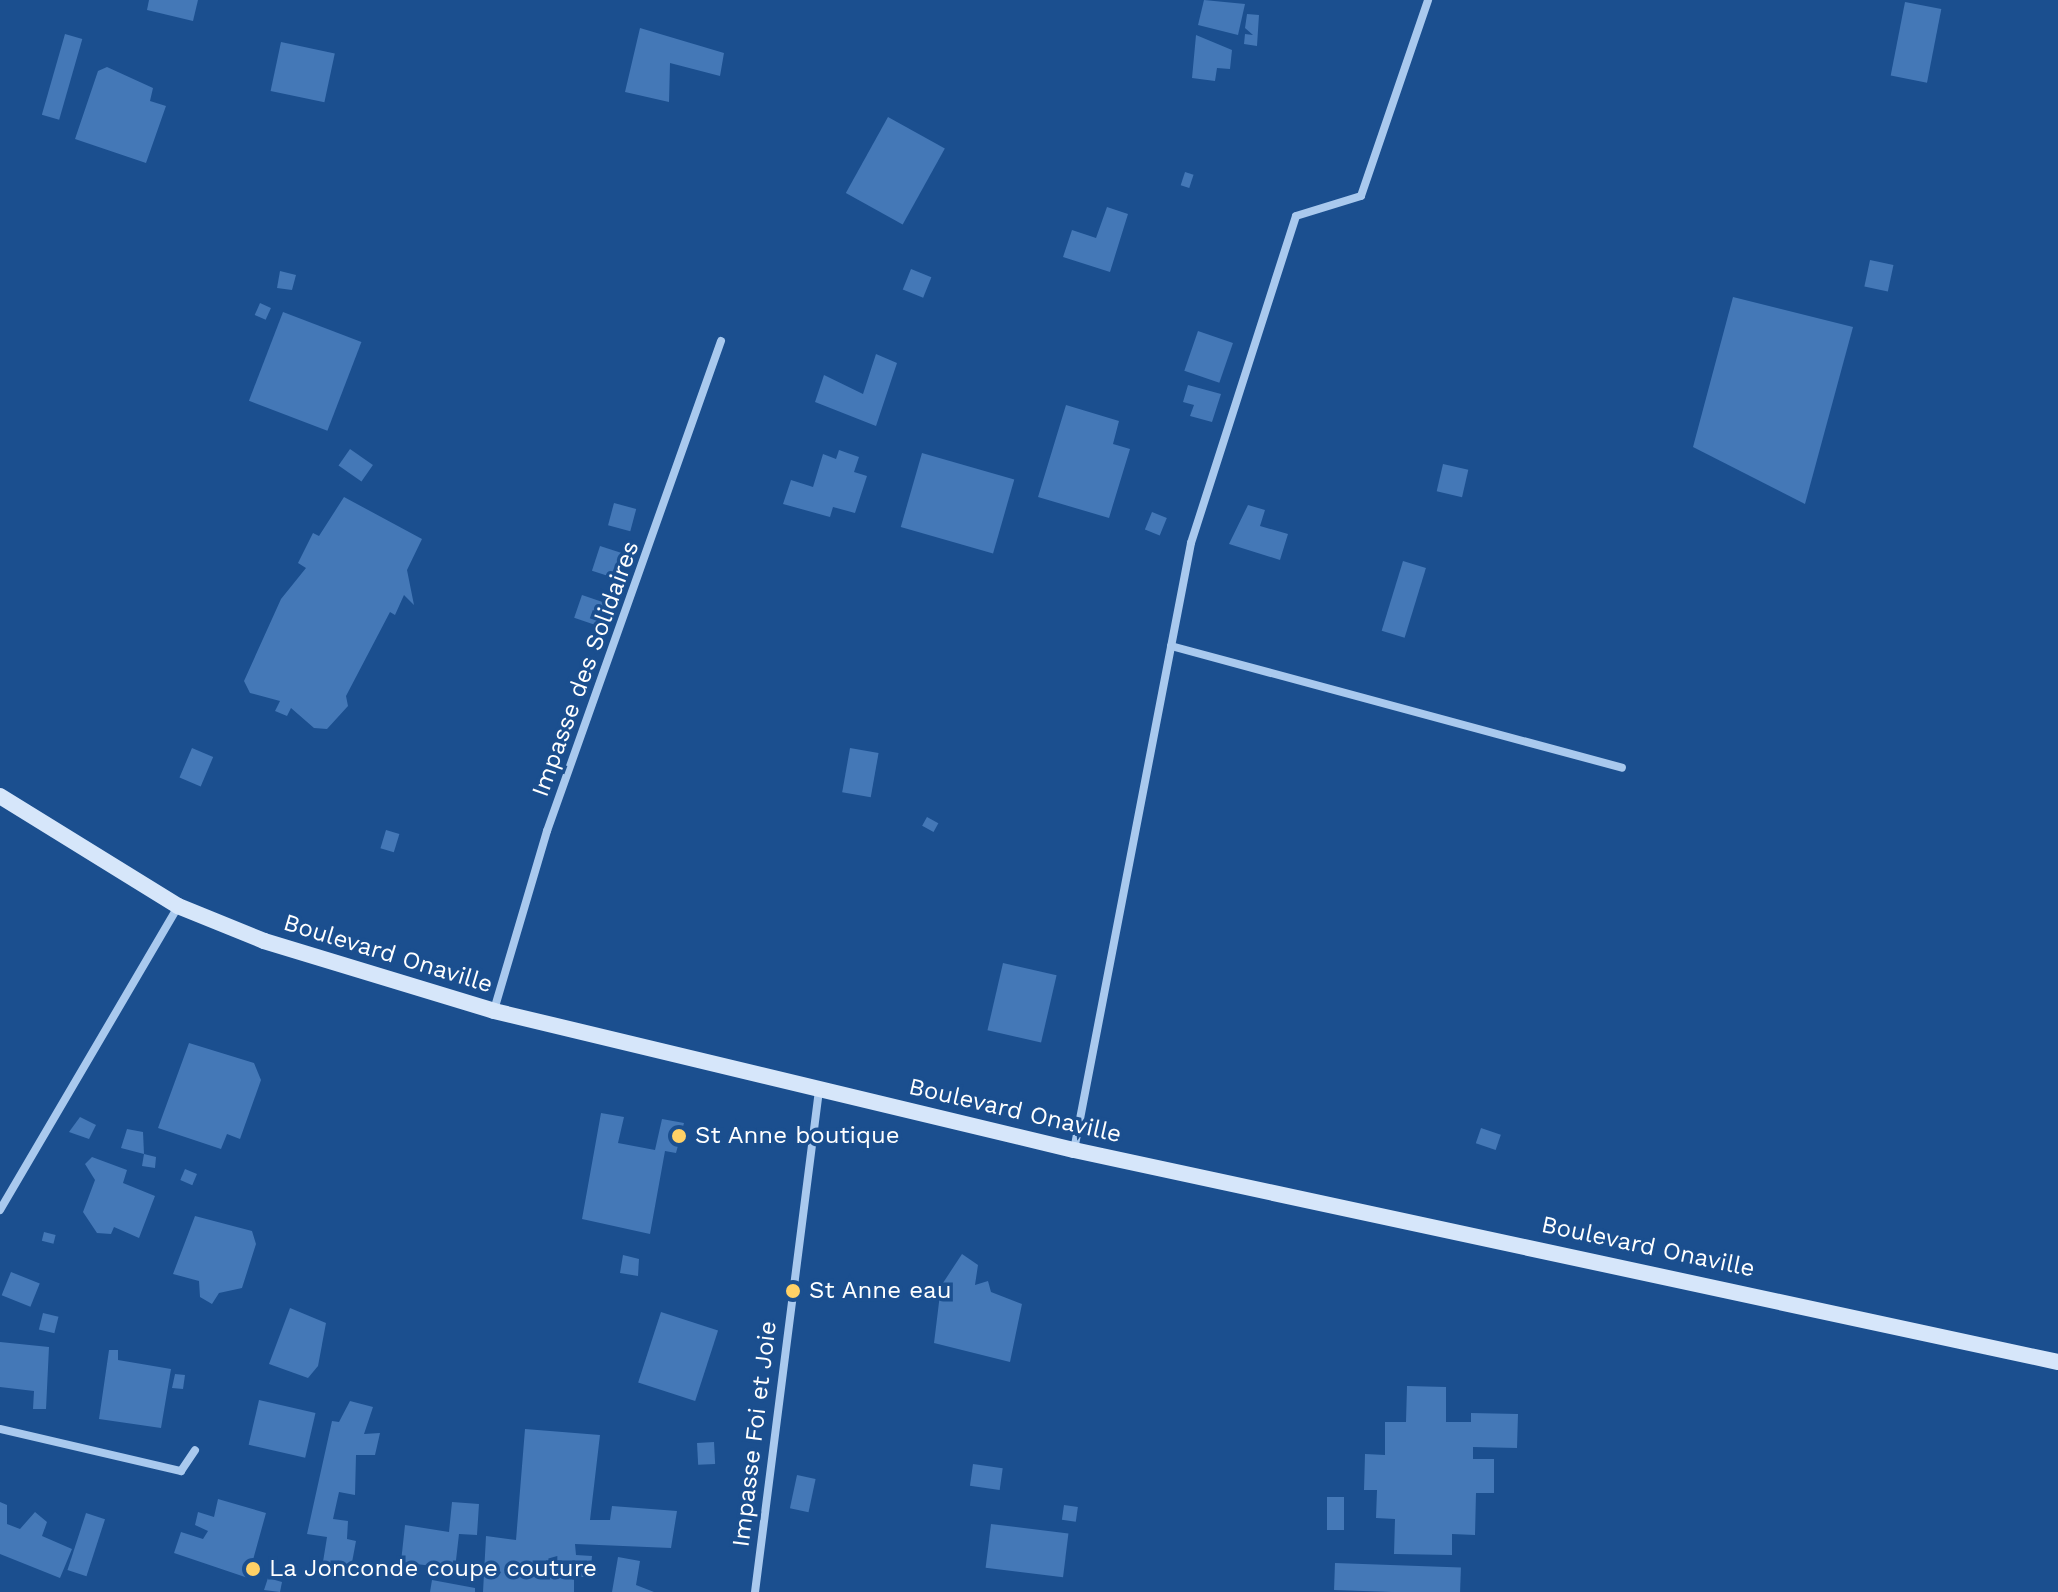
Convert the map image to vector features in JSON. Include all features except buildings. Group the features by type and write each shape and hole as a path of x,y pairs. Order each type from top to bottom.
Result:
{"street":[{"path":"1074,1150 1191,543 1296,216 1361,196 1428,0"},
{"name":"Impasse des Solidaires","path":"494,1011 547,831 721,341"},
{"path":"1171,646 1622,768"},
{"name":"Boulevard Onaville","path":"0,796 178,906 264,941 494,1011 1074,1150 2058,1362"},
{"path":"0,1210 178,906"},
{"name":"Impasse Foi et Joie","path":"755,1592 819,1090"},
{"path":"0,1429 181,1471 195,1450"}],"place":[{"name":"St Anne boutique","path":"679,1136"},
{"name":"St Anne eau","path":"793,1291"},
{"name":"La Jonconde coupe couture","path":"253,1569"}]}
